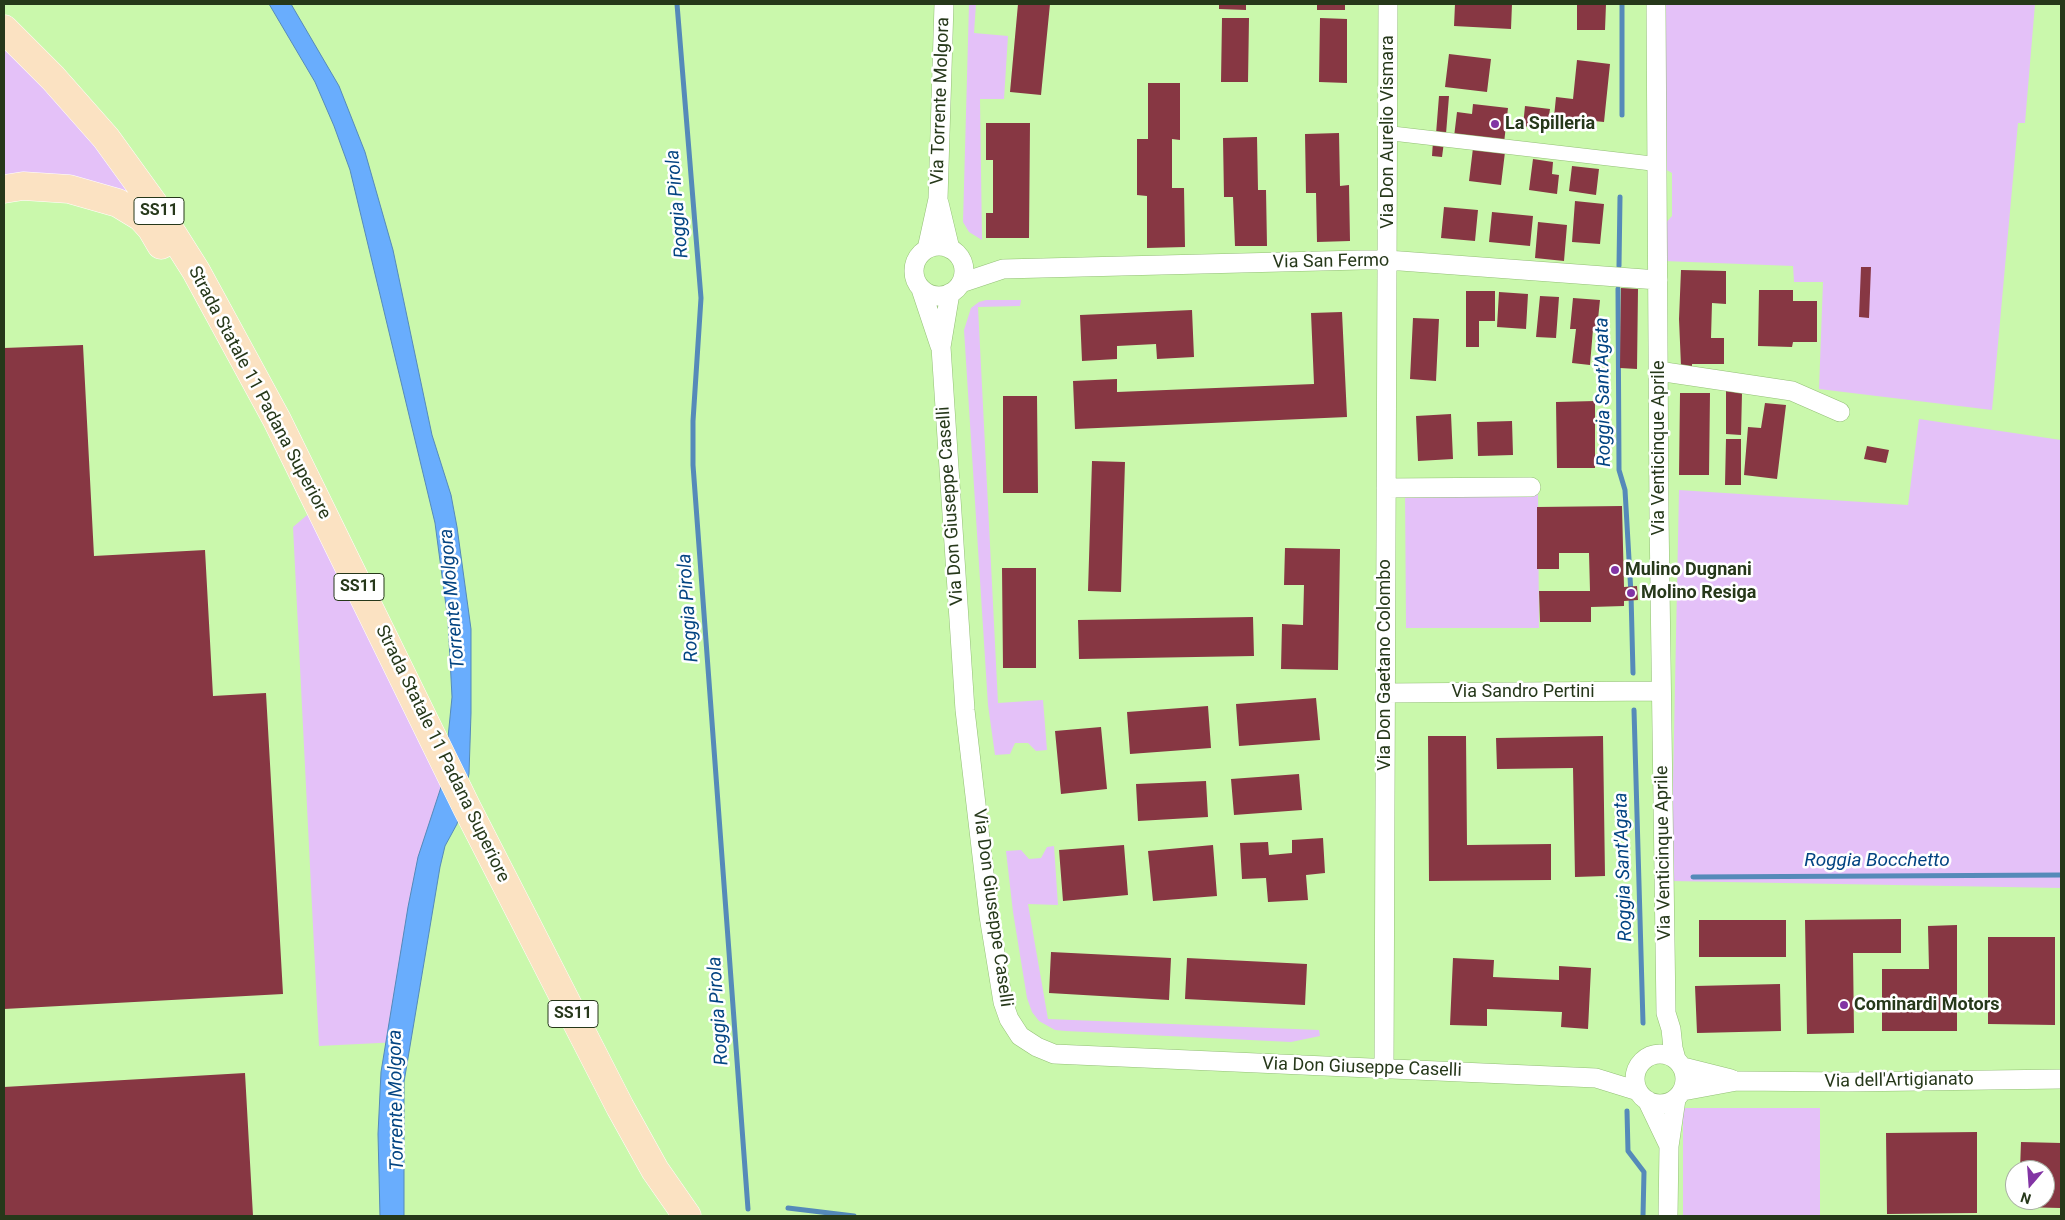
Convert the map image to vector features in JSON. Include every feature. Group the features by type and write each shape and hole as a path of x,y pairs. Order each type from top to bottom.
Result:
{"main road":[{"name":"Strada Statale 11 Padana Superiore","path":"4,29 42,66 85,114 144,190 196,271 277,420 467,808 624,1115 655,1170 686,1216"},
{"path":"4,189 38,187 76,190 118,203 141,218 151,228 228,366 277,420"}],"street":[{"name":"Via Torrente Molgora","path":"921,289 914,276 914,268 916,259 927,249 938,199 944,4"},
{"name":"Via Don Aurelio Vismara","path":"1387,260 1388,4"},
{"name":"Via Venticinque Aprile","path":"1656,4 1661,691 1666,1013 1671,1029 1673,1048 1680,1063"},
{"path":"1388,133 1656,164"},
{"name":"Via Torrente Molgora","path":"938,199 955,252 963,263 964,272 955,288"},
{"path":"927,249 944,246 955,252 1003,269"},
{"name":"Via San Fermo","path":"1003,269 1387,260 1658,280"},
{"name":"Via Don Gaetano Colombo","path":"1384,1070 1387,260"},
{"path":"921,289 932,295 944,296 955,288 1003,269"},
{"name":"Via Don Giuseppe Caselli","path":"941,347 955,288"},
{"name":"Via Don Giuseppe Caselli","path":"921,289 941,347 965,710 989,916 1004,1005 1013,1027 1028,1042 1054,1054 1596,1078 1629,1070 1645,1060"},
{"path":"1658,371 1792,391 1840,412"},
{"path":"1386,488 1531,487"},
{"name":"Via Sandro Pertini","path":"1385,693 1661,691"},
{"name":"Via Venticinque Aprile","path":"1645,1060 1666,1013"},
{"path":"1668,1146 1635,1077 1645,1060 1664,1054 1680,1063 1686,1083 1679,1095 1668,1146 1668,1216"},
{"name":"Via dell'Artigianato","path":"1680,1063 1737,1081"},
{"name":"Via Don Giuseppe Caselli","path":"1596,1078 1643,1096"},
{"name":"Via dell'Artigianato","path":"1679,1095 1737,1081 1848,1082 2061,1079"},
{"path":"1643,1096 1662,1104 1679,1095"}],"shaded area":[{"path":"969,4 976,4 974,33 1008,36 1004,99 980,99 982,240 969,232 963,222"},
{"path":"1661,4 2035,4 2025,123 2018,123 1992,410 1819,389 1823,282 1794,282 1793,266 1664,261 1662,227 1672,216 1672,173 1663,168"},
{"path":"4,46 96,143 134,195 4,183"},
{"path":"986,300 1021,300 1020,306 978,307 998,703 1043,700 1047,750 1036,751 1028,743 1015,743 1010,754 995,755 988,705 964,330 971,308 979,302"},
{"path":"1919,419 2061,440 2061,888 1671,881 1679,490 1908,505"},
{"path":"1538,487 1539,628 1406,628 1405,488"},
{"path":"319,505 452,777 399,1042 319,1046 293,527"},
{"path":"1054,846 1058,905 1028,904 1048,1019 1319,1030 1320,1036 1291,1042 1066,1031 1055,1030 1039,1021 1032,1012 1027,998 1013,912 1006,851 1021,850 1029,859 1041,858 1047,847"},
{"path":"1683,1108 1820,1108 1820,1216 1683,1216"}],"water":[{"name":"Torrente Molgora","path":"269,4 291,4 339,86 365,152 393,250 432,435 451,495 471,629 469,774 457,824 445,846 440,867 404,1082 404,1216 380,1216 378,1134 381,1072 418,857 444,778 452,697 448,621 435,523 350,170 315,82"}],"building":[{"path":"1018,4 1050,4 1041,95 1010,92"},
{"path":"1219,4 1246,4 1246,10 1219,9"},
{"path":"1317,4 1345,4 1345,10 1317,10"},
{"path":"1455,4 1512,4 1511,29 1454,26"},
{"path":"1577,4 1606,4 1605,30 1577,30"},
{"path":"1222,18 1249,18 1248,82 1221,82"},
{"path":"1320,18 1347,19 1347,83 1319,82"},
{"path":"1449,54 1491,59 1487,92 1445,87"},
{"path":"1577,60 1610,64 1604,122 1554,117 1556,97 1573,99"},
{"path":"1148,83 1180,83 1180,140 1172,139 1172,188 1184,188 1185,247 1147,248 1147,196 1137,195 1137,139 1148,139"},
{"path":"1439,96 1449,96 1446,134 1436,134"},
{"path":"1473,104 1508,108 1504,143 1454,137 1457,112 1472,114"},
{"path":"1525,106 1550,109 1547,129 1523,126"},
{"path":"986,123 1030,123 1029,238 986,238 986,213 993,213 993,160 986,160"},
{"path":"1339,133 1340,186 1349,185 1350,241 1317,242 1316,193 1306,193 1305,134"},
{"path":"1257,137 1258,190 1266,190 1267,246 1235,246 1233,197 1224,197 1223,138"},
{"path":"1433,141 1444,142 1442,157 1432,156"},
{"path":"1473,148 1505,152 1501,185 1469,181"},
{"path":"1533,159 1553,162 1552,174 1559,175 1557,194 1529,190"},
{"path":"1572,166 1599,169 1596,195 1569,191"},
{"path":"1575,201 1604,204 1600,244 1572,242"},
{"path":"1444,207 1478,210 1475,241 1441,238"},
{"path":"1492,212 1533,216 1530,246 1489,242"},
{"path":"1538,222 1567,225 1564,261 1535,258"},
{"path":"1861,267 1871,267 1869,318 1859,317"},
{"path":"1681,270 1726,271 1726,304 1712,303 1711,338 1724,338 1724,364 1681,366 1679,319"},
{"path":"1621,288 1638,289 1637,369 1620,368"},
{"path":"1759,290 1793,290 1793,301 1817,301 1817,342 1793,342 1792,347 1758,346"},
{"path":"1466,291 1495,291 1495,321 1479,321 1479,347 1466,347"},
{"path":"1499,292 1528,294 1526,329 1497,327"},
{"path":"1540,296 1559,297 1556,338 1536,337"},
{"path":"1573,298 1600,300 1597,329 1593,329 1590,365 1572,363 1576,329 1570,329"},
{"path":"1192,310 1194,357 1157,359 1156,344 1117,346 1117,359 1082,361 1080,315"},
{"path":"1342,312 1347,417 1075,429 1073,381 1117,379 1117,392 1314,384 1311,313"},
{"path":"1413,318 1439,319 1436,381 1410,379"},
{"path":"83,345 94,556 205,550 213,696 266,693 283,994 4,1009 4,348"},
{"path":"1726,391 1742,393 1741,435 1726,434"},
{"path":"1680,393 1710,393 1709,475 1679,475"},
{"path":"1003,396 1037,396 1038,493 1003,493"},
{"path":"1595,401 1595,468 1557,468 1556,402"},
{"path":"1765,403 1786,405 1777,479 1744,475 1748,427 1761,428"},
{"path":"1451,414 1453,459 1418,461 1416,416"},
{"path":"1512,421 1513,455 1478,456 1477,422"},
{"path":"1726,439 1741,439 1741,485 1725,485"},
{"path":"1867,446 1889,450 1886,463 1864,459"},
{"path":"1092,461 1125,462 1121,592 1088,591"},
{"path":"1622,506 1624,587 1637,586 1638,600 1624,601 1624,606 1591,607 1591,622 1540,622 1539,591 1590,591 1589,553 1559,553 1559,569 1537,569 1537,507"},
{"path":"1285,548 1340,549 1338,670 1281,669 1282,624 1303,625 1304,585 1284,585"},
{"path":"1002,568 1036,568 1036,668 1003,668"},
{"path":"1253,617 1254,656 1079,659 1078,620"},
{"path":"1316,698 1320,740 1239,746 1236,704"},
{"path":"1208,706 1211,748 1130,754 1127,712"},
{"path":"1101,727 1107,789 1061,794 1055,731"},
{"path":"1428,736 1466,736 1467,845 1551,844 1551,880 1429,881"},
{"path":"1603,736 1605,876 1575,877 1573,768 1497,769 1496,738"},
{"path":"1299,774 1302,810 1234,815 1231,779"},
{"path":"1206,781 1208,817 1138,821 1136,784"},
{"path":"1323,838 1325,873 1306,875 1308,900 1268,902 1266,878 1242,879 1240,843 1268,842 1269,855 1292,853 1292,840"},
{"path":"1124,845 1128,895 1063,901 1059,850"},
{"path":"1213,845 1217,896 1153,901 1148,851"},
{"path":"1901,919 1901,953 1853,953 1854,1033 1807,1034 1805,920"},
{"path":"1699,920 1786,920 1786,957 1699,957"},
{"path":"1957,925 1957,1031 1882,1031 1882,969 1929,969 1928,926"},
{"path":"1988,937 2055,937 2055,1025 1988,1024"},
{"path":"1051,952 1171,958 1169,1000 1049,993"},
{"path":"1187,958 1307,964 1305,1005 1185,999"},
{"path":"1453,958 1494,960 1493,977 1559,980 1559,966 1591,968 1588,1029 1561,1027 1562,1012 1487,1009 1487,1026 1450,1025"},
{"path":"1780,984 1781,1031 1697,1033 1695,986"},
{"path":"245,1073 253,1216 4,1216 4,1087"},
{"path":"1977,1132 1977,1213 1887,1214 1886,1133"},
{"path":"2021,1142 2061,1143 2060,1208 2055,1208 2055,1160 2020,1160"}],"waterway":[{"name":"Roggia Pirola","path":"677,4 701,298 693,421 693,465 748,1209"},
{"name":"Roggia Sant'Agata","path":"1622,4 1622,115"},
{"name":"Roggia Sant'Agata","path":"1619,266 1620,197"},
{"name":"Roggia Sant'Agata","path":"1618,289 1619,470 1625,490 1633,673"},
{"name":"Roggia Sant'Agata","path":"1634,710 1643,1023"},
{"name":"Roggia Bocchetto","path":"1693,877 2061,875"},
{"name":"Roggia Sant'Agata","path":"1627,1111 1628,1151 1644,1172 1643,1216"},
{"path":"788,1208 854,1216"}],"place":[{"name":"La Spilleria","path":"1495,124"},
{"name":"Mulino Dugnani","path":"1615,570"},
{"name":"Molino Resiga","path":"1631,593"},
{"name":"Cominardi Motors","path":"1844,1005"}]}
